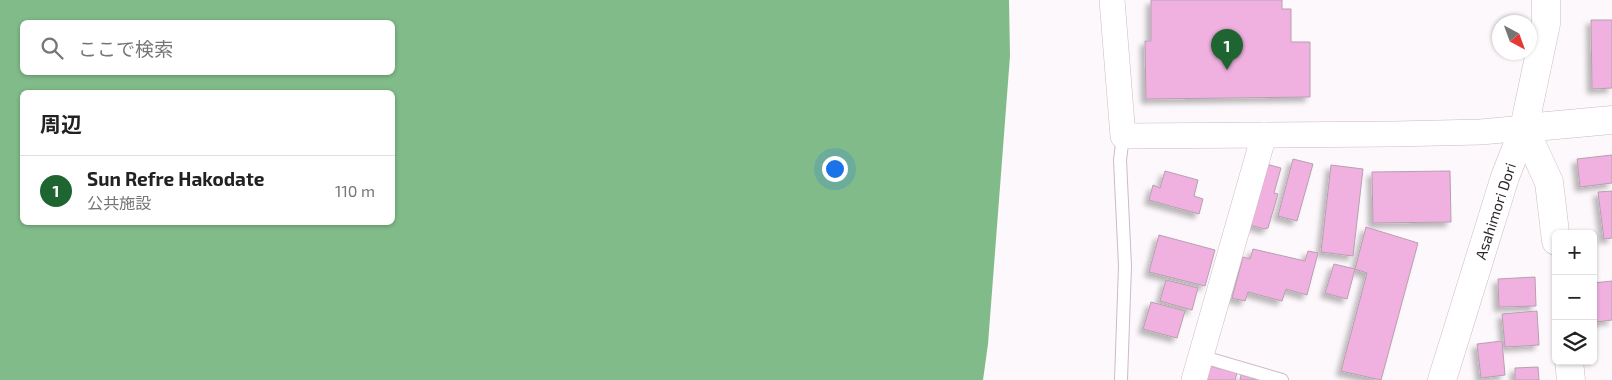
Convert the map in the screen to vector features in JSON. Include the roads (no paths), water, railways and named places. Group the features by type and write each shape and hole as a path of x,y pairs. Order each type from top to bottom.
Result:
{"street":[{"path":"1112,0 1122,136 1480,132 1612,120"},
{"name":"Asahimori Dori","path":"1442,380 1505,177 1524,128 1546,24 1546,0"},
{"path":"1524,128 1549,182 1555,230"},
{"path":"1194,380 1264,135"},
{"path":"1569,365 1571,380"}],"lane":[{"path":"1121,380 1125,266 1120,160 1122,136"},
{"path":"1200,356 1282,380"}],"place":[{"name":"Sun Refre Hakodate","path":"1227,70"}]}
